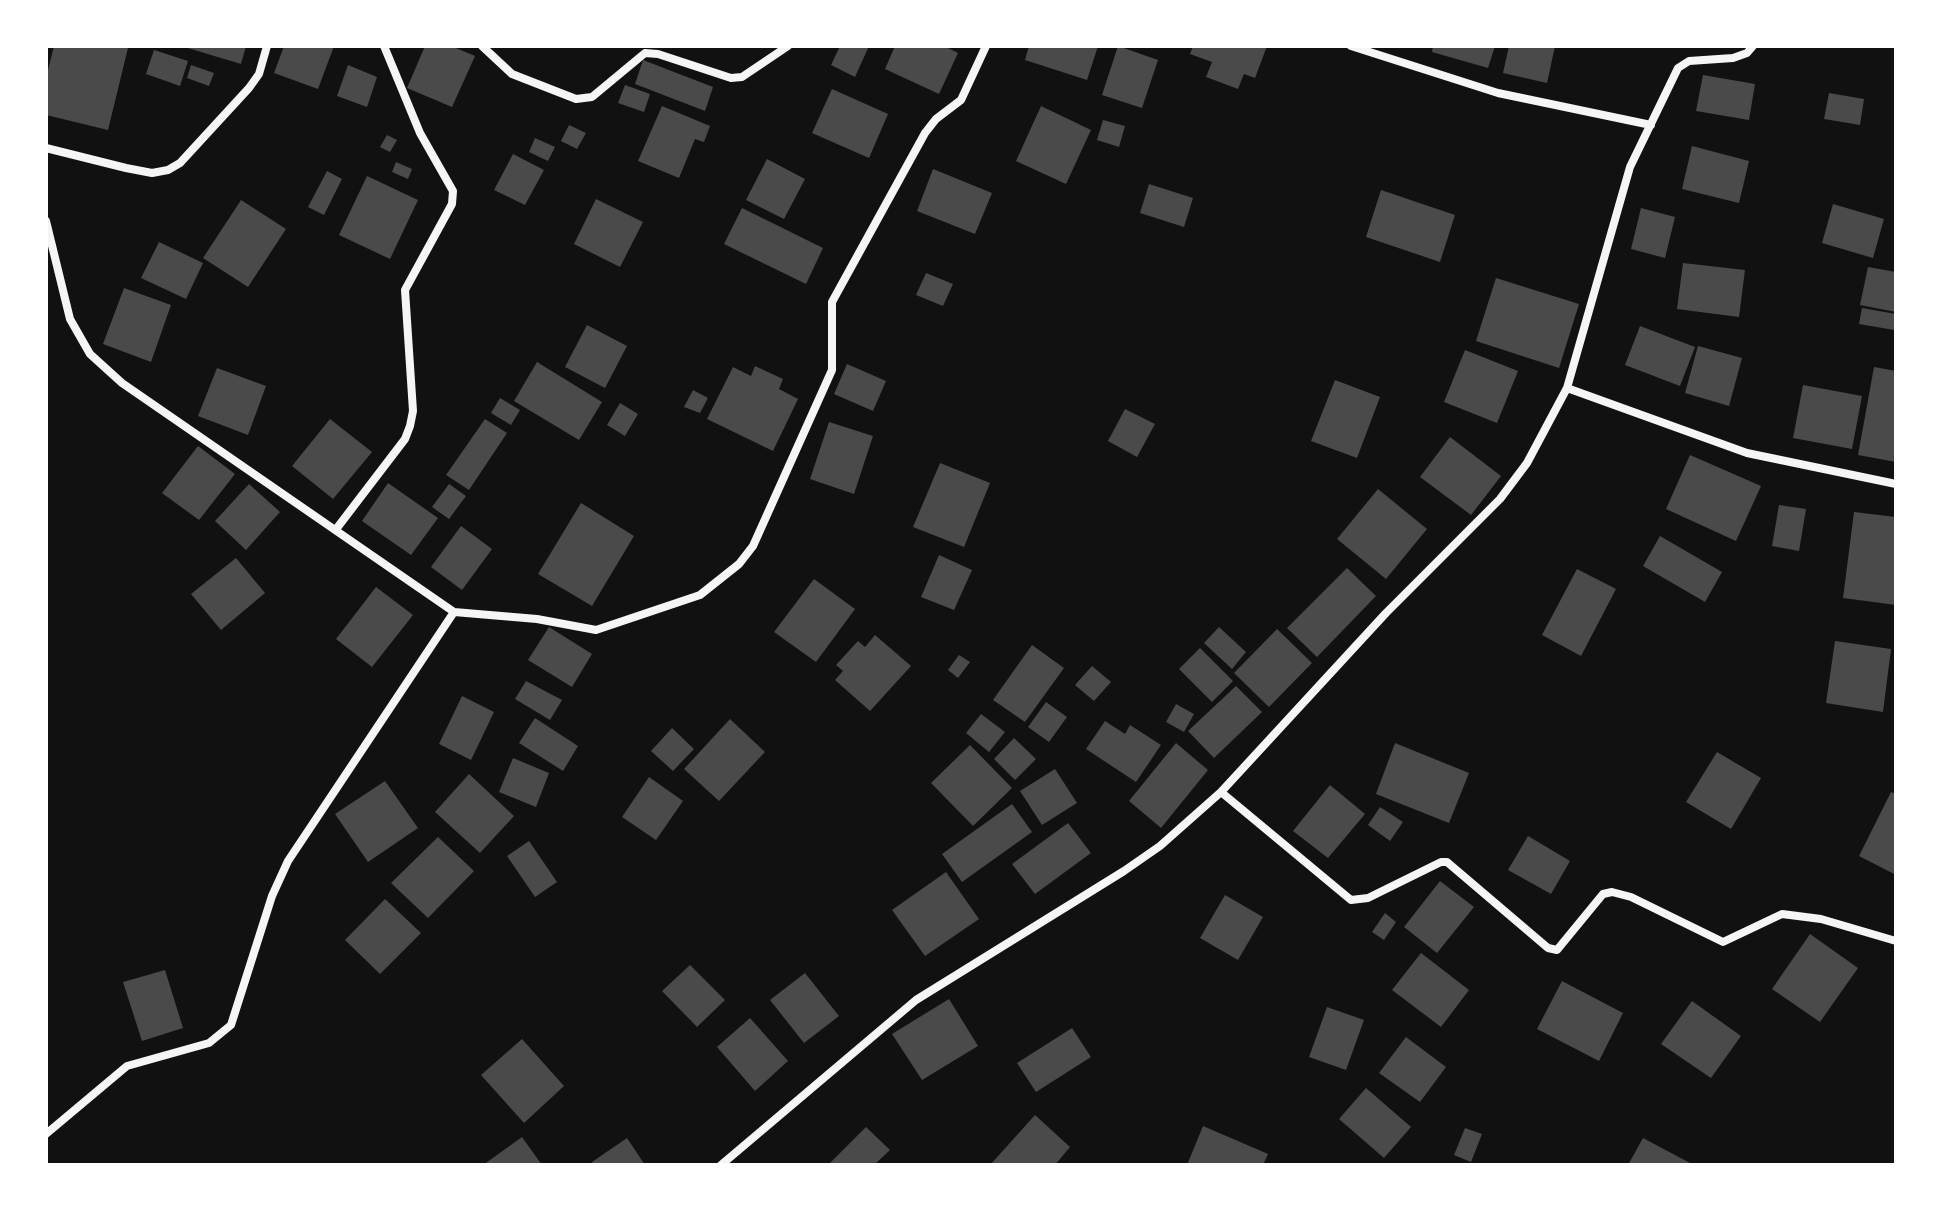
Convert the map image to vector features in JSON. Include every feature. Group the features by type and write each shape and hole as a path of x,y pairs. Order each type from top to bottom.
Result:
{"street":[{"path":"46,148 152,173 168,170 180,163 249,88 259,74 267,46"},
{"path":"337,528 405,439 410,426 413,411 405,290 452,204 453,191 420,133 384,46"},
{"path":"482,46 520,78 576,99 592,97 645,53 658,54 731,78 742,77 788,46"},
{"path":"46,221 70,319 90,354 122,383 337,528 454,612 537,619 596,630 700,595 739,564 753,546 832,370 832,302 925,133 936,119 961,100 986,46"},
{"path":"1351,46 1498,93 1651,125"},
{"path":"721,1165 916,1000 1160,846 1221,792 1386,613 1500,499 1527,463 1567,388 1630,167 1678,68 1689,61 1733,58 1747,53 1753,46"},
{"path":"1567,388 1747,453 1896,484"},
{"path":"46,1134 127,1066 209,1043 231,1025 272,896 288,861 454,612"},
{"path":"1221,792 1351,900 1368,898 1441,862 1447,862 1548,948 1557,950 1603,894 1612,892 1631,897 1723,942 1782,914 1821,919 1896,941"}],"building":[{"path":"54,46 128,48 108,130 46,115 46,78"},
{"path":"181,46 246,46 241,64"},
{"path":"284,46 334,46 318,89 274,73"},
{"path":"425,46 451,46 475,56 452,107 407,88"},
{"path":"840,46 869,46 855,77 831,65"},
{"path":"895,46 944,46 958,53 939,94 885,69"},
{"path":"1029,46 1098,46 1087,80 1025,60"},
{"path":"1118,46 1158,60 1142,108 1102,95"},
{"path":"1193,46 1267,46 1255,78 1244,74 1238,89 1206,77 1212,62 1190,54"},
{"path":"1433,46 1495,46 1488,68 1432,52"},
{"path":"1509,46 1555,46 1547,83 1503,73"},
{"path":"154,50 188,61 180,86 146,74"},
{"path":"643,60 713,87 705,111 635,84"},
{"path":"191,65 214,73 209,86 187,78"},
{"path":"348,65 377,77 367,107 337,96"},
{"path":"1703,75 1755,84 1749,120 1696,111"},
{"path":"625,85 650,94 644,112 618,103"},
{"path":"832,89 888,114 869,158 812,133"},
{"path":"1829,93 1864,99 1860,125 1824,119"},
{"path":"662,106 710,126 704,142 695,139 679,178 638,161"},
{"path":"1041,106 1091,130 1066,184 1016,161"},
{"path":"1103,120 1125,126 1119,147 1097,140"},
{"path":"569,125 586,133 577,149 561,141"},
{"path":"387,135 397,140 390,152 380,147"},
{"path":"535,138 555,147 548,161 529,152"},
{"path":"1692,146 1749,161 1739,203 1682,189"},
{"path":"513,154 544,170 525,205 494,190"},
{"path":"767,159 805,179 784,219 746,200"},
{"path":"396,162 412,169 408,179 392,172"},
{"path":"933,169 992,193 975,234 917,211"},
{"path":"327,171 342,179 324,215 308,207"},
{"path":"367,176 418,200 390,259 339,235"},
{"path":"1149,184 1193,198 1184,227 1140,213"},
{"path":"1381,190 1455,215 1440,262 1366,237"},
{"path":"596,199 643,222 620,267 574,244"},
{"path":"241,200 286,229 248,287 203,258"},
{"path":"1833,204 1884,219 1873,258 1822,243"},
{"path":"742,208 823,248 806,284 724,244"},
{"path":"1641,208 1675,217 1665,258 1631,249"},
{"path":"159,242 203,263 186,299 141,278"},
{"path":"1683,263 1745,270 1739,317 1677,309"},
{"path":"1868,267 1896,272 1896,312 1860,305"},
{"path":"926,273 953,284 943,306 916,295"},
{"path":"1496,278 1579,304 1559,368 1476,341"},
{"path":"124,288 171,305 151,362 103,344"},
{"path":"1862,308 1896,314 1894,330 1859,324"},
{"path":"587,325 627,346 605,388 565,367"},
{"path":"1640,326 1695,347 1680,386 1625,365"},
{"path":"1698,346 1742,358 1729,406 1685,393"},
{"path":"1465,350 1518,371 1497,423 1444,402"},
{"path":"537,362 602,402 579,440 514,401"},
{"path":"847,364 886,381 873,411 834,394"},
{"path":"755,366 783,379 779,389 798,399 773,451 707,419 733,367 751,376"},
{"path":"1874,367 1896,371 1896,462 1858,455"},
{"path":"217,368 266,386 248,435 198,416"},
{"path":"1335,380 1380,397 1357,458 1311,441"},
{"path":"1803,385 1862,396 1852,449 1793,438"},
{"path":"693,390 708,398 700,413 684,407"},
{"path":"500,398 520,410 511,425 491,413"},
{"path":"620,403 638,414 625,436 607,425"},
{"path":"1125,409 1155,424 1137,457 1108,441"},
{"path":"330,419 372,452 333,499 292,466"},
{"path":"485,419 507,433 469,490 446,475"},
{"path":"829,422 873,436 854,494 810,479"},
{"path":"1450,437 1501,476 1471,515 1420,477"},
{"path":"198,446 235,474 199,520 162,493"},
{"path":"1690,455 1761,486 1736,541 1666,509"},
{"path":"940,463 990,483 964,547 913,527"},
{"path":"388,483 438,518 411,555 362,521"},
{"path":"249,484 280,512 246,550 215,521"},
{"path":"449,484 466,496 449,519 432,507"},
{"path":"1378,489 1427,529 1386,579 1337,539"},
{"path":"581,503 634,536 592,606 538,574"},
{"path":"1779,505 1806,509 1799,551 1772,546"},
{"path":"1854,512 1896,517 1896,605 1843,598"},
{"path":"461,526 492,549 462,590 431,567"},
{"path":"1660,536 1722,572 1705,602 1643,566"},
{"path":"939,555 972,570 954,610 921,597"},
{"path":"236,558 265,593 221,630 191,594"},
{"path":"1347,568 1376,596 1317,657 1287,628"},
{"path":"1577,569 1616,589 1581,656 1542,635"},
{"path":"814,579 855,609 816,662 774,632"},
{"path":"376,587 413,615 372,667 336,639"},
{"path":"549,627 592,654 572,687 528,660"},
{"path":"1219,627 1246,652 1232,669 1204,643"},
{"path":"1277,629 1312,663 1269,707 1234,673"},
{"path":"875,635 911,666 870,711 835,680 843,671 836,665 858,641 865,647"},
{"path":"1835,641 1891,649 1883,712 1826,703"},
{"path":"1032,645 1064,668 1025,722 993,700"},
{"path":"1200,648 1233,681 1212,702 1179,669"},
{"path":"959,655 970,662 958,678 948,670"},
{"path":"1092,666 1111,682 1094,701 1075,685"},
{"path":"526,681 562,700 550,720 515,699"},
{"path":"1236,686 1262,712 1214,758 1188,731"},
{"path":"462,696 494,712 471,760 439,744"},
{"path":"1046,702 1067,717 1049,742 1028,727"},
{"path":"1176,704 1194,714 1184,732 1166,722"},
{"path":"981,714 1005,732 989,752 966,733"},
{"path":"535,718 578,746 563,771 519,743"},
{"path":"730,719 765,752 719,801 684,769"},
{"path":"1105,721 1125,734 1130,725 1161,745 1136,782 1086,749"},
{"path":"672,728 694,749 673,771 651,751"},
{"path":"1014,738 1036,759 1015,780 994,759"},
{"path":"1176,743 1208,770 1161,828 1129,801"},
{"path":"1395,743 1469,773 1449,823 1376,794"},
{"path":"970,745 1012,788 973,826 931,783"},
{"path":"1717,752 1761,778 1731,829 1686,802"},
{"path":"513,758 549,773 536,807 499,792"},
{"path":"1055,769 1077,803 1042,825 1020,791"},
{"path":"469,774 514,816 480,853 435,812"},
{"path":"649,777 683,801 656,840 622,817"},
{"path":"385,781 418,828 368,862 335,814"},
{"path":"1330,785 1365,814 1328,858 1293,831"},
{"path":"1891,792 1896,794 1896,875 1859,856"},
{"path":"1012,804 1032,832 962,882 942,854"},
{"path":"1380,807 1403,822 1390,841 1368,825"},
{"path":"1068,823 1091,853 1035,894 1012,864"},
{"path":"1528,836 1570,861 1551,894 1508,870"},
{"path":"438,837 474,871 428,918 391,883"},
{"path":"529,841 557,882 535,897 507,856"},
{"path":"946,872 979,919 925,956 892,910"},
{"path":"1440,881 1474,907 1437,953 1404,927"},
{"path":"1225,895 1263,917 1238,960 1200,938"},
{"path":"385,899 421,933 380,974 345,940"},
{"path":"1385,913 1396,922 1384,940 1372,932"},
{"path":"1810,934 1858,968 1820,1022 1772,989"},
{"path":"1421,953 1469,990 1441,1027 1392,990"},
{"path":"690,965 725,1000 697,1027 662,991"},
{"path":"165,970 183,1028 142,1041 123,982"},
{"path":"805,973 839,1016 804,1043 770,1000"},
{"path":"1562,981 1623,1013 1599,1061 1537,1029"},
{"path":"949,999 978,1046 922,1080 892,1034"},
{"path":"1692,1001 1741,1036 1711,1078 1661,1044"},
{"path":"1327,1007 1364,1020 1346,1070 1309,1057"},
{"path":"750,1018 788,1061 755,1091 717,1047"},
{"path":"1072,1028 1091,1057 1036,1092 1017,1063"},
{"path":"1406,1037 1446,1067 1420,1102 1379,1073"},
{"path":"522,1039 564,1086 524,1123 481,1075"},
{"path":"1366,1088 1411,1127 1384,1158 1339,1119"},
{"path":"1035,1115 1070,1147 1055,1165 990,1165"},
{"path":"1203,1126 1268,1154 1263,1165 1187,1165"},
{"path":"866,1127 890,1150 874,1165 828,1165"},
{"path":"1465,1128 1482,1134 1471,1162 1454,1155"},
{"path":"522,1137 542,1165 483,1165"},
{"path":"627,1138 645,1165 594,1165 592,1162"},
{"path":"1643,1138 1690,1163 1628,1165"}]}
